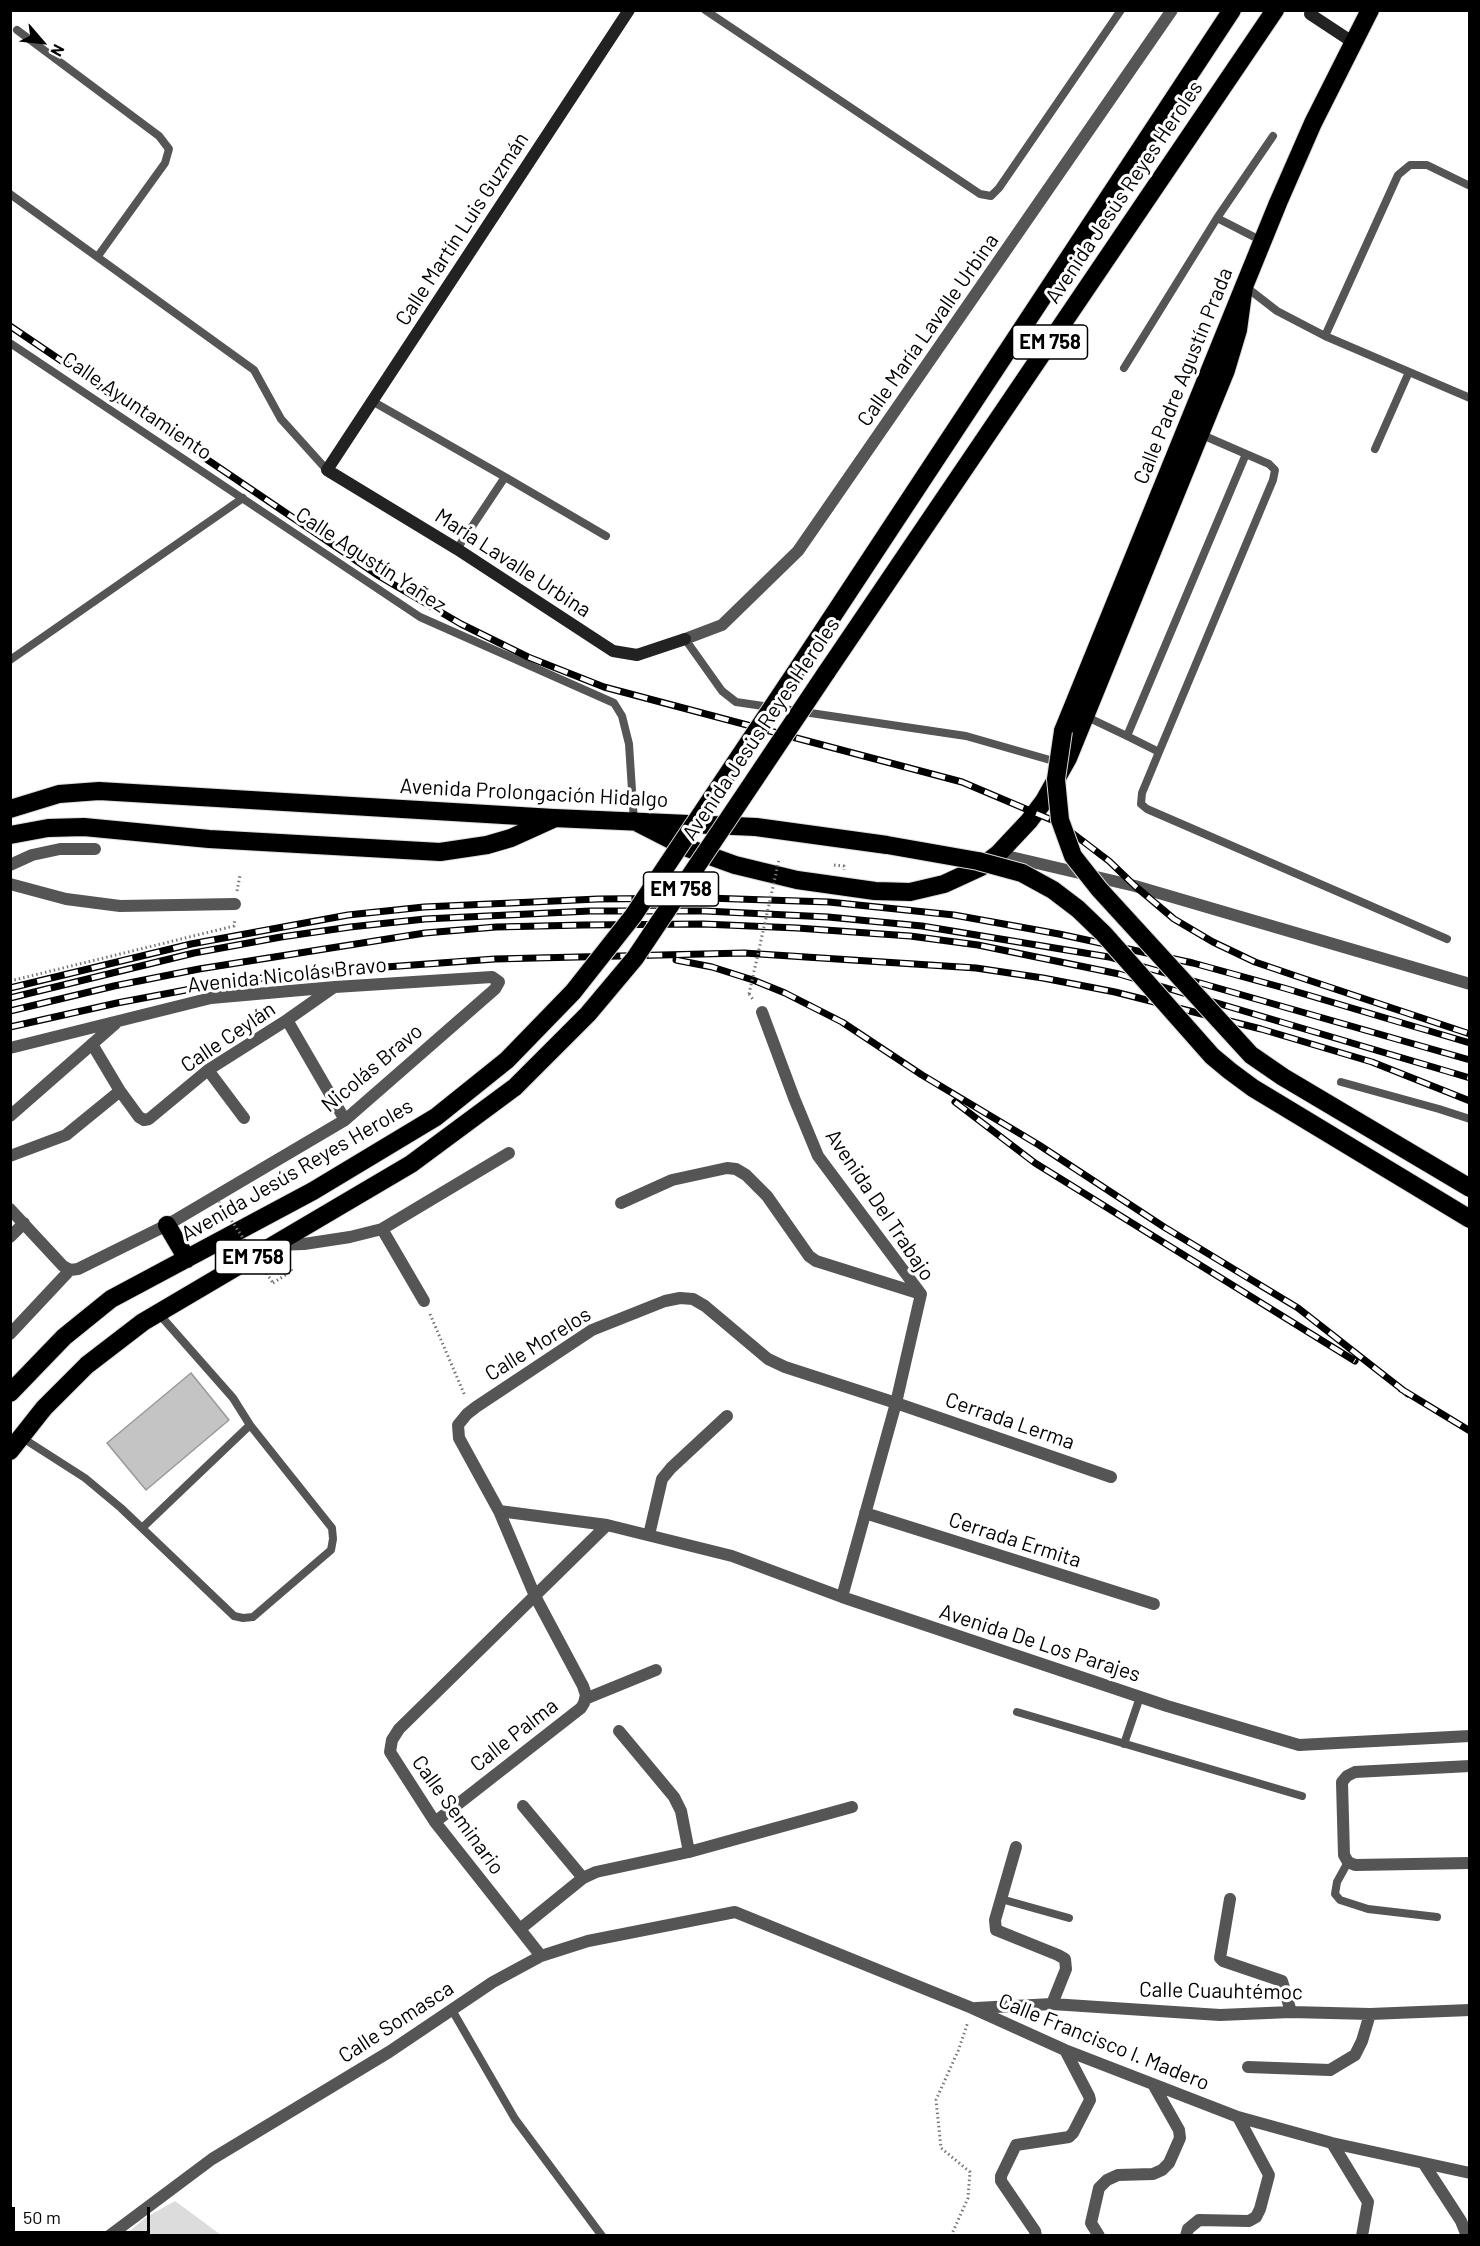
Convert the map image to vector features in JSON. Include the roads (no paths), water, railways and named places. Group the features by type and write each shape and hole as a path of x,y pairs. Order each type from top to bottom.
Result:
{"highway":[{"name":"Avenida Jesús Reyes Heroles","path":"10,1394 64,1337 111,1299 313,1191 436,1117 507,1060 573,992 627,924 800,668 1232,10"},
{"name":"Avenida Jesús Reyes Heroles","path":"16,1444 44,1408 87,1365 143,1322 411,1164 515,1087 588,1014 634,958 1275,10"},
{"name":"Calle Padre Agustín Prada","path":"1370,10 1313,123 1262,241 1064,731 1056,779 1060,820 1073,856 1099,889 1251,1055 1313,1095 1470,1188"},
{"path":"634,821 685,847 735,865 797,880 875,891 910,892 944,885 972,872 998,854 1040,807 1065,764 1226,370 1239,330 1244,286"},
{"name":"Avenida Prolongación Hidalgo","path":"10,809 59,794 99,791 554,818 756,827 887,845 978,861 1022,873 1053,890 1078,909 1104,934 1212,1056 1253,1089 1470,1219"},
{"path":"10,835 66,827 209,839 440,852 464,850 511,838 554,818"},
{"path":"167,1225 187,1259"}],"street":[{"name":"Calle Martín Luis Guzmán","path":"327,470 629,10"},
{"name":"Calle María Lavalle Urbina","path":"685,639 722,625 798,551 1172,10"},
{"path":"1310,14 1354,43"},
{"name":"María Lavalle Urbina","path":"327,470 457,549 613,651 638,655 685,639"},
{"path":"10,865 33,855 60,849 95,849"},
{"path":"998,854 1135,886 1470,984"},
{"path":"10,884 66,899 120,906 235,904"},
{"name":"Avenida Nicolás Bravo","path":"10,1048 211,998 492,977 499,982"},
{"name":"Nicolás Bravo","path":"70,1270 78,1269 167,1225 345,1120 495,989 499,982"},
{"name":"Calle Ceylán","path":"120,1091 144,1120 148,1119 208,1070 335,987"},
{"name":"Avenida Del Trabajo","path":"762,1012 818,1156 921,1294 896,1403 842,1598"},
{"path":"287,1020 345,1120"},
{"path":"10,1116 118,1021"},
{"path":"10,1156 66,1135 120,1091 92,1044"},
{"path":"208,1070 244,1118"},
{"path":"274,1245 303,1244 350,1237 382,1228 509,1153"},
{"path":"621,1203 672,1180 727,1168 736,1169 746,1175 767,1197 809,1256 816,1262 921,1294"},
{"path":"10,1209 63,1266 70,1270 10,1334"},
{"path":"10,1237 24,1223"},
{"path":"382,1228 424,1301"},
{"name":"Calle Morelos","path":"499,1511 459,1438 458,1425 467,1414 592,1330 637,1311 680,1298 693,1299 705,1306 759,1352 785,1367 896,1403"},
{"name":"Cerrada Lerma","path":"896,1403 1111,1477"},
{"path":"649,1535 662,1479 670,1468 727,1416"},
{"path":"499,1511 608,1525"},
{"path":"499,1511 535,1596 583,1686 585,1699 656,1670"},
{"name":"Cerrada Ermita","path":"865,1513 1154,1604"},
{"name":"Avenida De Los Parajes","path":"608,1525 732,1556 842,1598 1140,1697 1299,1745 1470,1736"},
{"name":"Calle Seminario","path":"541,1956 435,1822 390,1752 392,1740 399,1729 608,1525"},
{"name":"Calle Palma","path":"435,1822 581,1708 585,1699"},
{"path":"619,1731 674,1797 681,1810 689,1852"},
{"path":"1470,1766 1356,1772 1347,1776 1342,1782 1344,1855 1348,1863 1355,1865 1470,1863"},
{"path":"523,1806 583,1878"},
{"path":"520,1929 583,1878 596,1872 689,1852 852,1807"},
{"path":"1017,1846 995,1920 996,1930 1058,1954 1065,1959 1066,1969 1052,2004"},
{"path":"1230,1899 1220,1958 1282,1981 1291,2012"},
{"name":"Calle Somasca","path":"109,2235 212,2159 389,2052 493,1982 541,1956 588,1941 735,1912"},
{"name":"Calle Francisco I. Madero","path":"735,1912 972,2008 1065,2050 1238,2116 1332,2143 1470,2173"},
{"name":"Calle Cuauhtémoc","path":"972,2008 1052,2004 1220,2014 1291,2012 1370,2014 1470,2010"},
{"path":"1248,2067 1330,2070 1355,2055 1370,2014"},
{"path":"1036,2235 1000,2178 1016,2145 1069,2137 1090,2100 1065,2050"},
{"path":"1099,2235 1091,2223 1099,2188 1107,2180 1118,2175 1153,2174 1162,2170 1169,2163 1180,2138 1179,2130 1153,2084"},
{"path":"1186,2235 1188,2229 1199,2220 1249,2221 1256,2217 1260,2209 1269,2175 1238,2116"},
{"path":"1332,2143 1368,2202 1362,2235"},
{"path":"1424,2164 1461,2221 1467,2235"}],"lane":[{"path":"705,10 980,194 991,195 999,188 1121,10"},
{"path":"17,30 159,136 169,149 165,163 98,256"},
{"path":"1124,368 1217,218 1273,136"},
{"path":"1325,336 1398,175 1410,165 1427,165 1470,186"},
{"path":"10,194 254,370 281,419 327,470"},
{"path":"1217,218 1262,241"},
{"path":"1244,286 1277,311 1325,336 1470,398"},
{"name":"Calle Ayuntamiento","path":"10,343 243,498"},
{"path":"1375,449 1409,372"},
{"path":"372,401 606,536"},
{"path":"1200,434 1269,464 1275,470 1273,480 1142,793 1141,804 1147,809 1447,939"},
{"path":"1127,736 1246,454"},
{"path":"457,549 505,477"},
{"path":"10,660 243,498"},
{"name":"Calle Agustín Yañez","path":"243,498 420,617 614,704 622,716 629,744 634,821"},
{"path":"685,639 722,691 736,702 966,736 1065,764"},
{"path":"1085,716 1159,752"},
{"path":"1341,1082 1439,1108 1470,1119"},
{"path":"16,1444 85,1478 142,1528 234,1616 253,1617 331,1550 332,1528 250,1425 233,1398 158,1313"},
{"path":"142,1528 250,1425"},
{"path":"1124,1744 1140,1697"},
{"path":"1017,1712 1302,1796"},
{"path":"1348,1863 1337,1882 1335,1894 1340,1900 1368,1909 1437,1917"},
{"path":"1001,1899 1069,1918"},
{"path":"452,2010 515,2119 602,2235"}],"railway":[{"path":"10,326 379,576 461,624 528,657 604,687 962,782 1059,823 1109,861 1174,919 1213,942 1255,962 1470,1034"},
{"path":"10,988 191,944 348,915 424,907 598,899 707,898 829,902 954,915 1059,934 1193,963 1470,1043"},
{"path":"10,998 194,953 350,927 425,919 590,911 705,911 828,917 922,926 1109,957 1470,1060"},
{"path":"10,1011 114,986 199,969 425,933 496,927 584,925 703,924 797,928 910,936 978,945 1119,974 1470,1078"},
{"path":"10,1027 117,1003 207,986 290,974 495,959 744,953 976,968 1115,992 1261,1029 1372,1062 1470,1101"},
{"path":"676,960 712,967 753,980 785,993 842,1022 922,1075 1039,1145 1164,1227 1298,1308 1408,1394"},
{"path":"955,1102 1035,1163 1355,1361"},
{"path":"1401,1389 1470,1431"}]}
